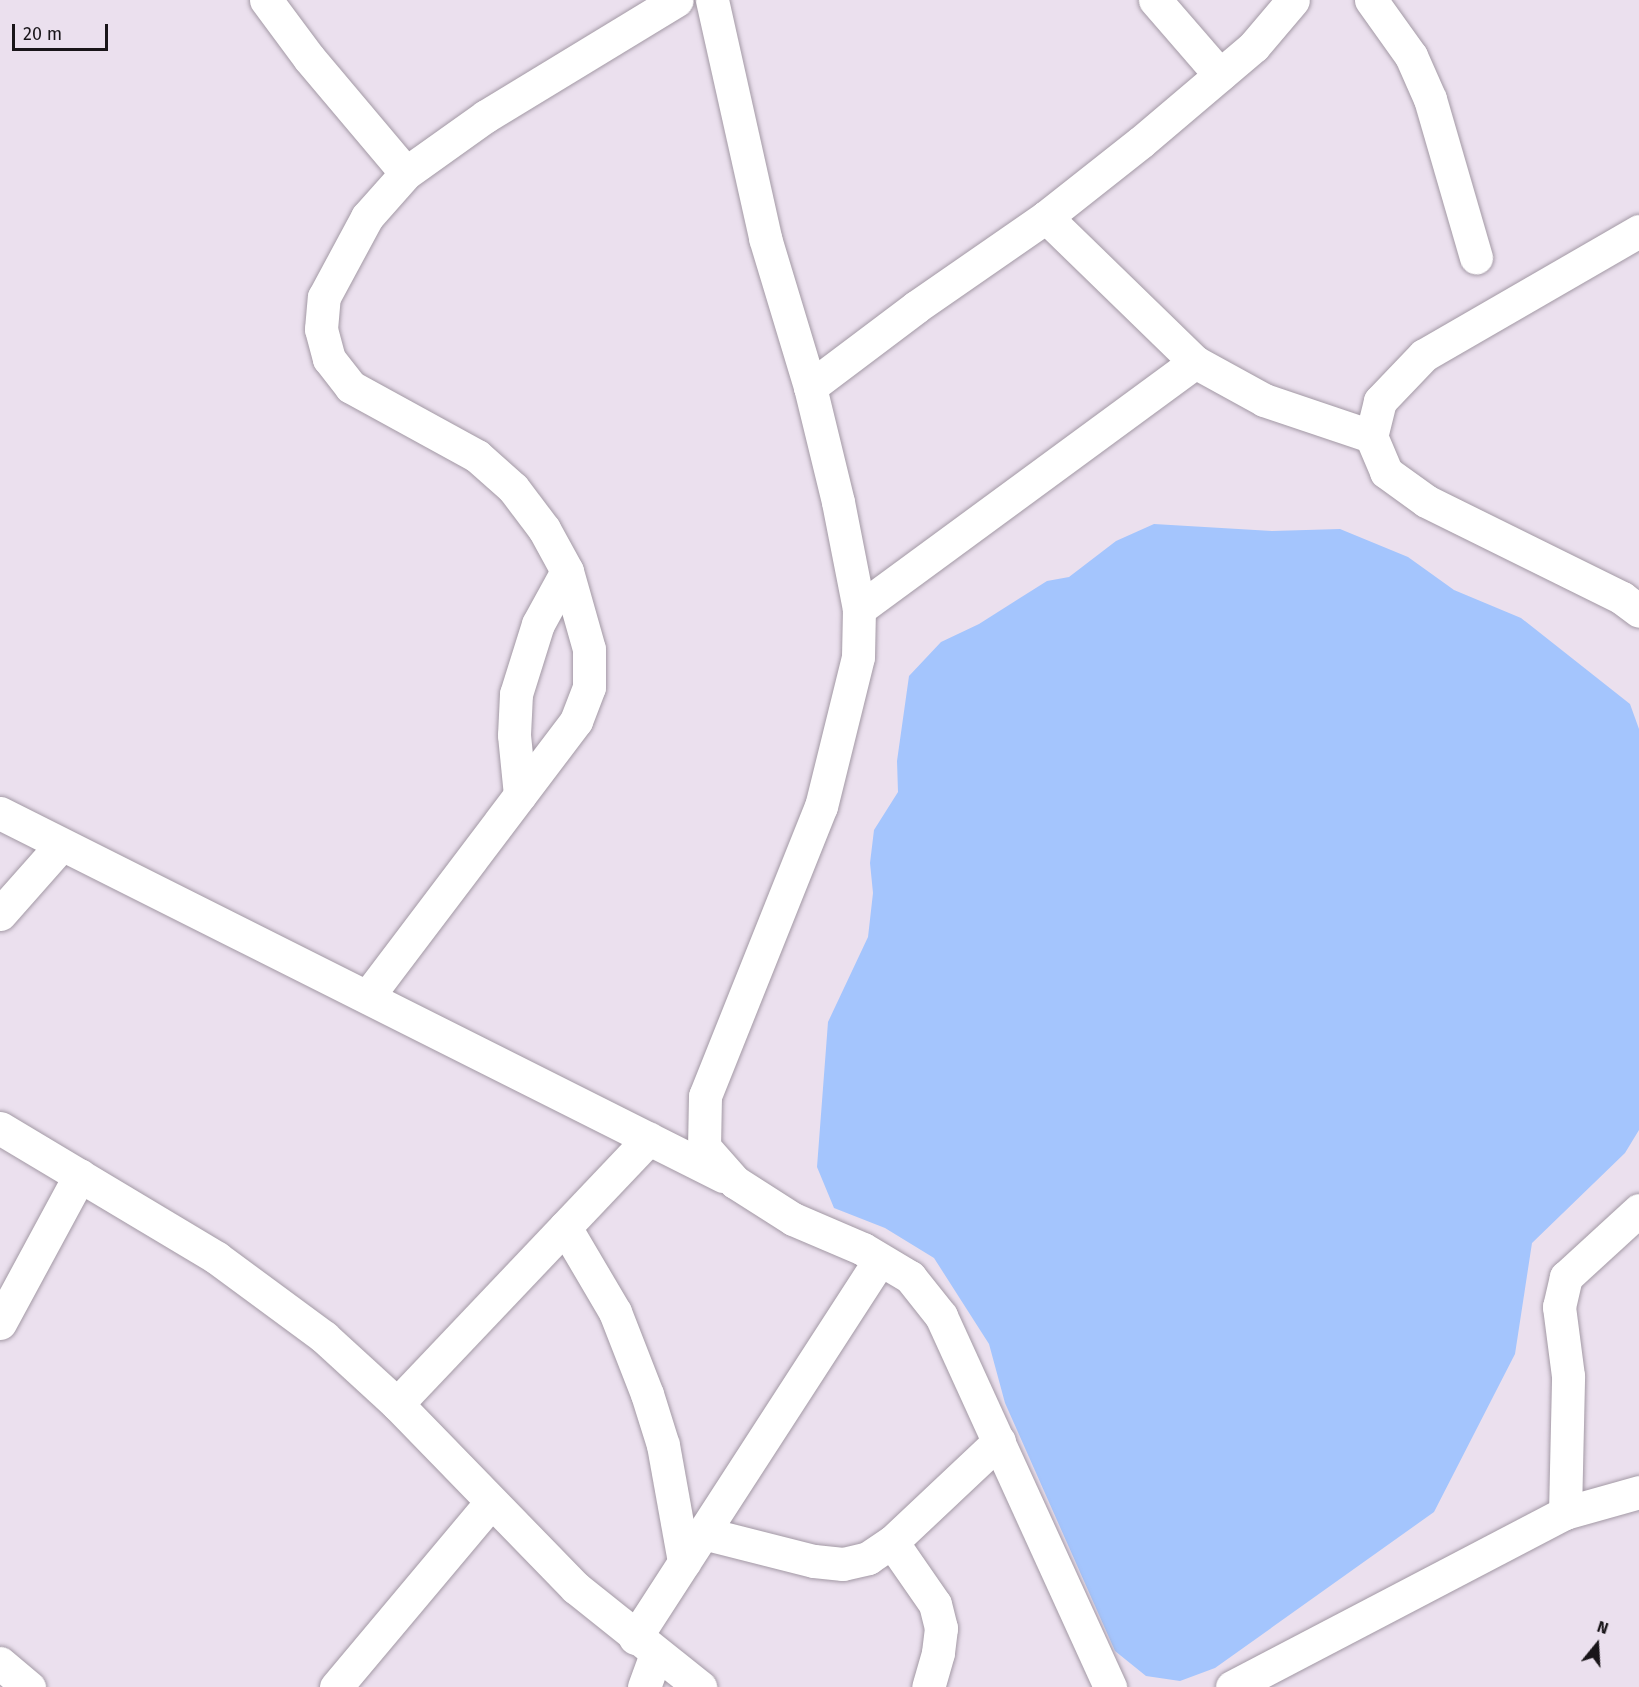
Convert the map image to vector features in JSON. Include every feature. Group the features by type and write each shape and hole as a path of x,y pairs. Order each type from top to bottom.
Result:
{"street":[{"path":"266,0 309,58 406,173"},
{"path":"368,996 576,721 589,687 589,650 567,571 544,529 513,488 477,456 351,387 329,359 321,329 324,297 367,217 406,173 486,116 676,0"},
{"path":"712,0 765,238 810,387 859,609 858,657 821,806 705,1096 704,1147 735,1182"},
{"path":"1155,0 1220,75"},
{"path":"810,387 916,307 1046,217 1254,46 1293,0"},
{"path":"1371,0 1411,56 1430,99 1476,257"},
{"path":"1046,217 1195,362 1264,400 1371,435"},
{"path":"1639,231 1424,355 1380,400 1371,435 1386,472 1426,501 1622,598 1639,611"},
{"path":"859,609 1195,362"},
{"path":"520,795 514,735 516,694 538,624 567,571"},
{"path":"0,813 649,1138 735,1182 793,1219 880,1260 910,1277 941,1316 1110,1687"},
{"path":"0,914 61,845"},
{"path":"0,1128 217,1258 324,1337 397,1404 576,1588 645,1646 700,1687"},
{"path":"397,1404 649,1138"},
{"path":"0,1323 80,1175"},
{"path":"1565,1513 1569,1376 1559,1307 1566,1276 1639,1210"},
{"path":"565,1227 615,1312 647,1394 663,1445 684,1562"},
{"path":"644,1687 645,1646 684,1562 880,1260"},
{"path":"703,1533 814,1561 843,1564 868,1558 892,1542 999,1441"},
{"path":"1232,1687 1565,1513 1639,1492"},
{"path":"336,1687 491,1502"},
{"path":"892,1542 935,1604 939,1645 928,1687"},
{"path":"0,1663 29,1687"}],"water":[{"path":"1154,524 1272,531 1340,529 1408,557 1454,590 1521,618 1630,704 1639,729 1639,1130 1625,1153 1532,1243 1515,1354 1434,1512 1215,1668 1180,1681 1146,1676 1115,1651 1005,1403 989,1344 934,1258 885,1228 834,1208 817,1167 828,1022 868,937 873,893 870,863 874,830 898,792 897,761 909,676 941,642 979,624 1047,581 1069,577 1116,541"}]}
